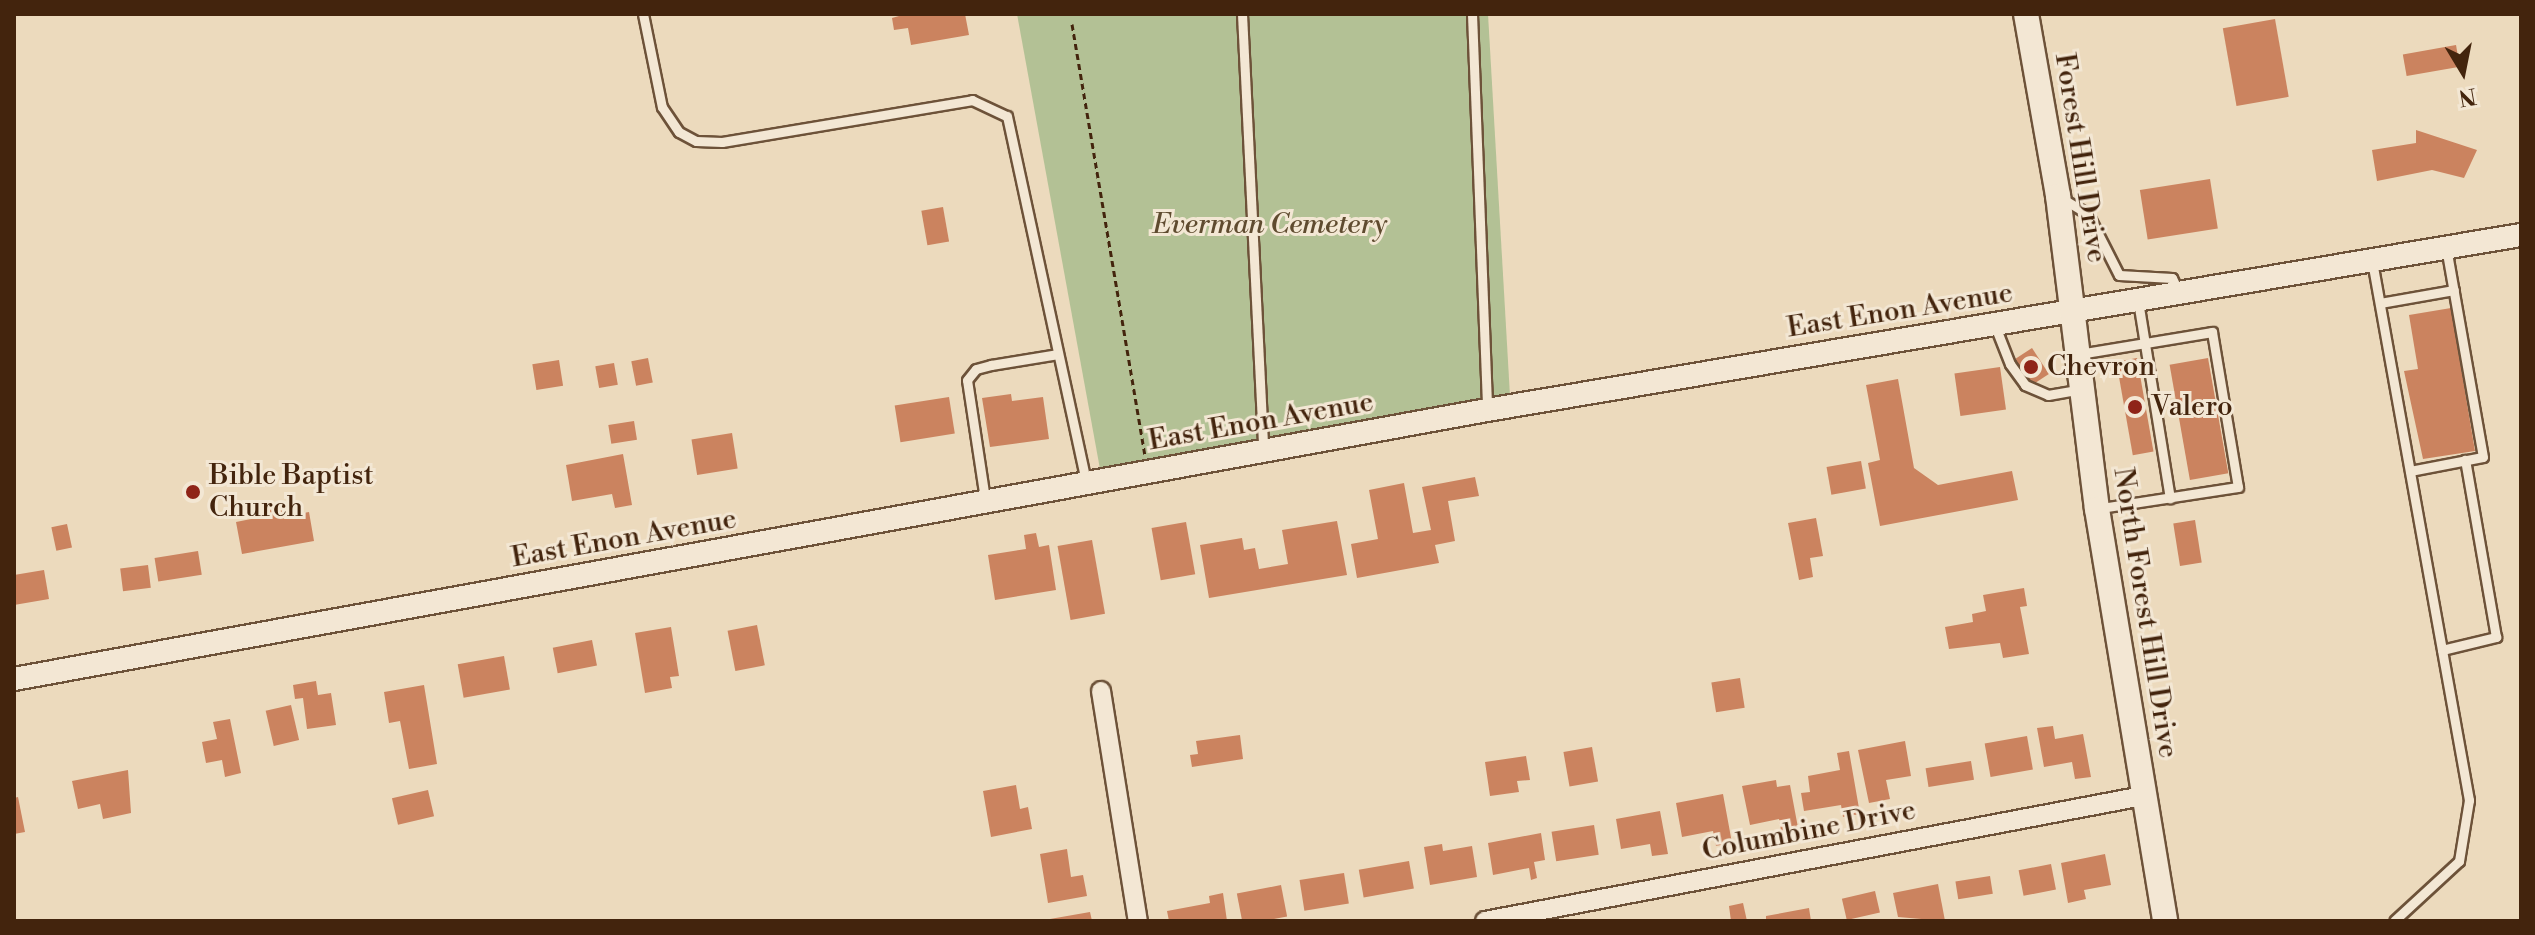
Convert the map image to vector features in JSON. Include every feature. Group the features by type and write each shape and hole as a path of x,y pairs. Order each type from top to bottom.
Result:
{"main road":[{"name":"Forest Hill Drive","path":"2026,14 2058,196 2074,312"},
{"name":"North Forest Hill Drive","path":"2074,312 2097,509 2165,921"}],"street":[{"name":"East Enon Avenue","path":"14,679 1487,410 2521,235"},
{"path":"1101,691 1138,921"},
{"name":"Columbine Drive","path":"1485,921 2143,796"}],"lane":[{"path":"643,14 662,107 679,132 696,141 722,142 972,100 1007,116 1086,484"},
{"path":"1242,14 1253,165 1256,383 1263,453"},
{"path":"1472,14 1487,410"},
{"path":"2058,196 2088,214 2119,275 2172,278 2180,294"},
{"path":"2410,471 2483,457 2446,248"},
{"path":"2372,261 2469,800 2467,836 2459,861 2443,881 2394,921"},
{"path":"2380,303 2454,290"},
{"path":"2138,301 2170,498"},
{"path":"1995,325 2010,364 2025,385 2048,395 2084,388"},
{"path":"2079,354 2212,332 2238,487 2097,509"},
{"path":"985,503 967,380 991,365 1058,354"},
{"path":"2442,650 2496,637 2465,460"}],"path":[{"path":"1072,24 1149,473"}],"green space":[{"name":"Everman Cemetery","path":"1017,14 1488,14 1510,396 1100,469"}],"building":[{"path":"906,14 965,14 969,35 911,45 908,28 894,30 892,18"},
{"path":"2275,19 2289,97 2237,106 2223,28"},
{"path":"2456,45 2460,67 2407,76 2403,54"},
{"path":"2416,130 2477,150 2464,178 2432,170 2377,181 2372,150 2416,143"},
{"path":"2210,179 2218,228 2148,239 2140,190"},
{"path":"943,207 949,241 927,245 921,211"},
{"path":"2451,308 2475,451 2423,459 2404,371 2418,369 2409,315"},
{"name":"Chevron","path":"2032,348 2049,374 2030,386 2014,360"},
{"path":"648,358 653,383 636,386 631,361"},
{"name":"Valero","path":"2137,358 2153,452 2133,455 2116,362"},
{"path":"2208,358 2228,473 2190,480 2170,365"},
{"path":"559,360 563,386 536,390 532,364"},
{"path":"614,363 618,385 599,388 595,366"},
{"path":"2000,367 2006,410 1960,416 1954,373"},
{"path":"1898,379 1914,468 1938,485 2012,471 2018,500 1880,526 1868,463 1880,460 1866,385"},
{"path":"1011,394 1012,401 1043,397 1049,439 990,447 982,398"},
{"path":"949,397 955,434 900,442 895,406"},
{"path":"634,421 637,440 611,444 608,425"},
{"path":"732,433 738,469 697,475 692,439"},
{"path":"623,454 632,505 615,508 612,494 572,501 566,465"},
{"path":"1861,461 1866,489 1831,495 1827,467"},
{"path":"1475,477 1479,496 1448,501 1455,541 1435,545 1439,563 1357,578 1351,544 1378,539 1369,490 1404,483 1413,533 1431,530 1422,487"},
{"path":"296,503 298,514 309,512 314,541 242,554 236,522 256,518 255,510"},
{"path":"1816,518 1823,556 1810,558 1813,577 1799,580 1788,523"},
{"path":"2195,520 2202,562 2180,566 2173,523"},
{"path":"1337,521 1347,575 1209,598 1200,545 1242,538 1244,550 1255,548 1259,569 1288,564 1282,530"},
{"path":"1186,522 1195,574 1161,580 1152,528"},
{"path":"67,524 72,547 56,551 51,527"},
{"path":"1036,533 1039,547 1049,545 1056,590 995,600 988,555 1026,549 1024,535"},
{"path":"1092,540 1105,614 1071,620 1058,546"},
{"path":"198,551 202,575 158,582 155,558"},
{"path":"148,565 151,588 123,591 120,568"},
{"path":"44,570 49,599 14,605 14,575"},
{"path":"2024,588 2027,606 2020,607 2029,654 2003,658 2000,643 1949,649 1945,627 1973,622 1972,614 1986,611 1983,595"},
{"path":"757,625 765,665 735,671 728,631"},
{"path":"671,627 679,676 670,677 672,688 645,693 635,633"},
{"path":"592,640 597,666 558,673 553,648"},
{"path":"504,656 510,689 464,698 458,664"},
{"path":"1740,678 1745,708 1716,712 1711,683"},
{"path":"316,681 318,695 331,693 336,725 307,729 303,698 295,699 293,685"},
{"path":"424,685 437,764 409,769 400,721 389,723 384,692"},
{"path":"291,705 299,740 274,746 266,711"},
{"path":"230,719 241,773 225,777 222,760 206,763 202,742 217,739 213,722"},
{"path":"2053,726 2055,739 2083,734 2091,777 2075,779 2072,762 2044,767 2037,728"},
{"path":"1240,735 1243,759 1192,767 1190,755 1198,754 1196,741"},
{"path":"2027,736 2033,769 1991,777 1985,743"},
{"path":"1905,741 1911,776 1886,780 1890,799 1869,803 1858,750"},
{"path":"1592,747 1598,781 1570,787 1563,752"},
{"path":"1849,751 1860,814 1843,817 1841,805 1804,811 1801,793 1810,792 1808,776 1840,770 1837,753"},
{"path":"1526,756 1530,780 1517,781 1519,792 1490,796 1485,762"},
{"path":"1971,761 1974,780 1929,787 1926,768"},
{"path":"128,770 131,813 103,819 100,804 78,809 72,781"},
{"path":"1776,780 1777,787 1790,785 1799,833 1782,836 1779,819 1750,825 1742,786"},
{"path":"1016,785 1020,809 1028,807 1032,829 991,837 983,791"},
{"path":"428,790 434,816 398,825 392,798"},
{"path":"1723,794 1732,843 1716,846 1713,831 1682,837 1676,803"},
{"path":"18,797 25,832 14,834 14,798"},
{"path":"1660,811 1668,854 1652,856 1650,844 1621,849 1616,819"},
{"path":"1594,825 1599,855 1556,861 1552,832"},
{"path":"1541,833 1545,860 1534,862 1537,878 1531,880 1529,868 1493,875 1488,843"},
{"path":"1442,844 1443,851 1472,846 1477,877 1430,885 1424,847"},
{"path":"1067,849 1071,877 1083,875 1087,896 1048,903 1040,854"},
{"path":"2105,854 2111,885 2084,890 2086,899 2068,903 2061,863"},
{"path":"1409,861 1414,889 1364,897 1359,870"},
{"path":"2051,864 2056,890 2024,896 2019,870"},
{"path":"1344,873 1349,904 1304,911 1300,880"},
{"path":"1990,876 1993,894 1958,899 1955,881"},
{"path":"1938,884 1945,921 1898,917 1893,893"},
{"path":"1281,885 1287,916 1242,921 1237,894"},
{"path":"1875,891 1880,912 1847,920 1842,899"},
{"path":"1223,893 1227,921 1169,921 1167,911 1210,903 1209,896"},
{"path":"1743,903 1747,921 1731,921 1729,906"},
{"path":"1809,908 1811,921 1766,921 1766,916"},
{"path":"1090,912 1092,921 1050,921 1050,919"}],"place":[{"name":"Chevron","path":"2031,367"},
{"name":"Valero","path":"2135,407"},
{"name":"Bible Baptist Church","path":"193,492"}]}
